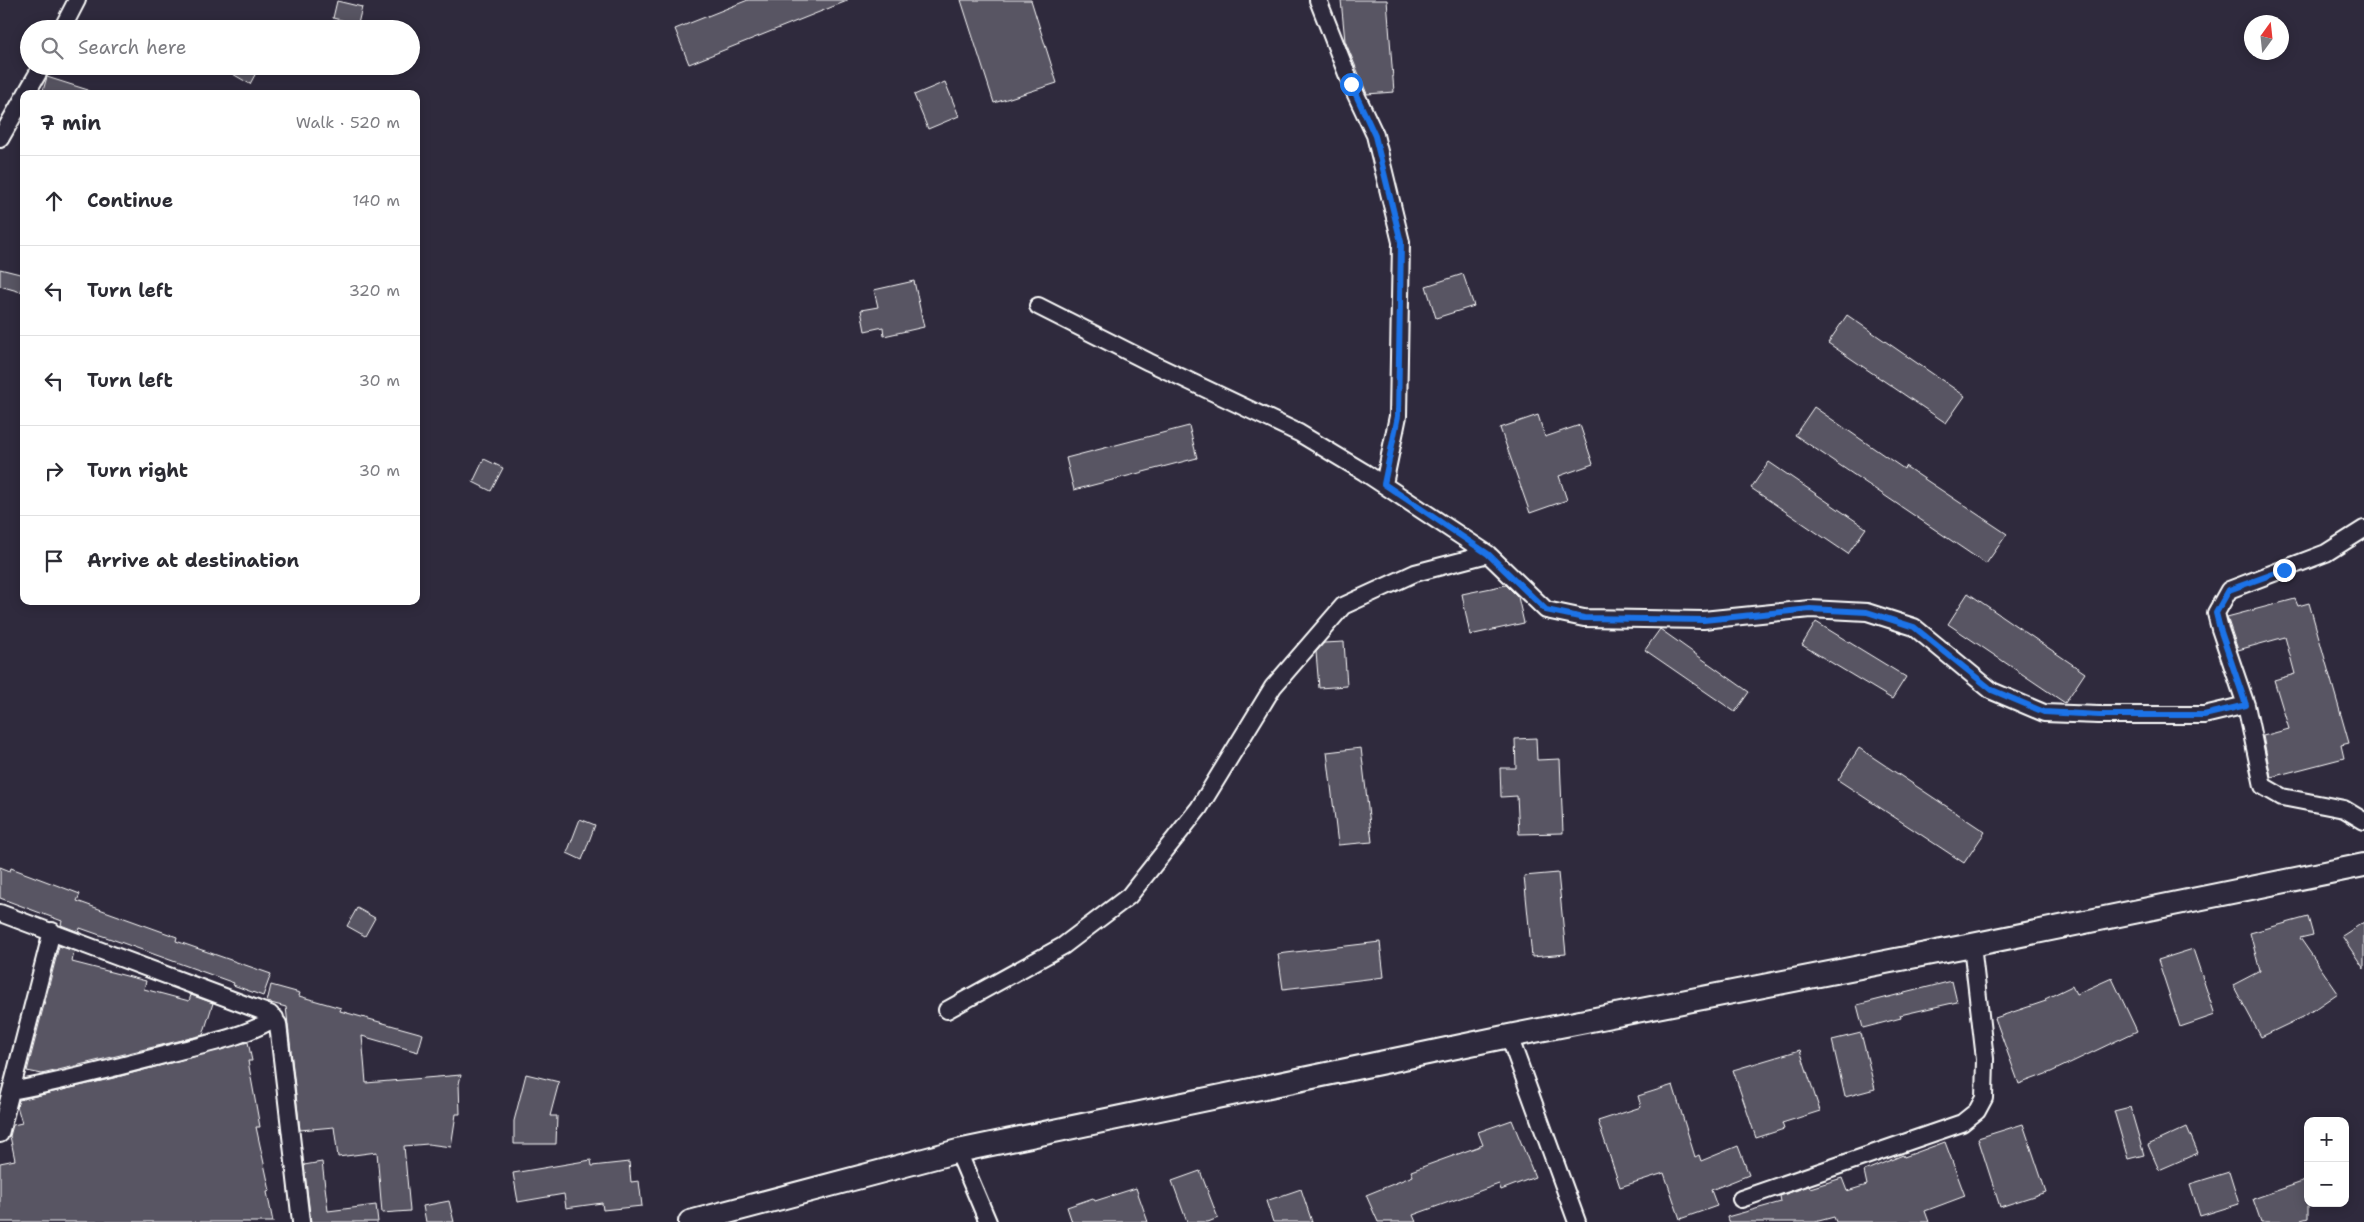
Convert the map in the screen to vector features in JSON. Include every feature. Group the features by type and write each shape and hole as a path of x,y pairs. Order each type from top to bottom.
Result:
{"main road":[{"path":"690,1222 958,1151 1510,1036 1972,946 2364,865"}],"street":[{"path":"67,20 77,0"},
{"path":"1318,0 1351,84 1375,136 1401,242 1398,416 1384,484"},
{"path":"28,90 37,75"},
{"path":"0,139 20,104"},
{"path":"1038,306 1149,362 1299,433 1384,484 1488,554 1546,610 1584,618 1704,620 1810,609 1867,612 1914,627 1992,690 2044,712 2099,715 2204,715 2246,705"},
{"path":"2364,529 2326,553 2229,590 2216,613 2246,705 2263,786 2282,797 2344,809 2364,821"},
{"path":"947,1010 1063,946 1129,896 1199,808 1273,687 1343,606 1415,573 1488,554"},
{"path":"0,913 270,1014 275,1018 278,1024 301,1222"},
{"path":"0,1134 52,931"},
{"path":"1741,1199 1962,1123 1977,1111 1984,1098 1985,1060 1972,946"},
{"path":"11,1091 61,1082 202,1045 252,1030 275,1018"},
{"path":"1510,1036 1577,1222"},
{"path":"958,1151 988,1222"}],"building":[{"path":"748,0 847,1 689,64 675,29"},
{"path":"961,0 1031,0 1057,83 994,103"},
{"path":"1341,0 1387,0 1394,92 1367,94 1345,41"},
{"path":"337,1 362,7 359,20 333,18"},
{"path":"234,75 255,75 250,84"},
{"path":"47,77 88,90 43,90"},
{"path":"945,82 959,116 928,129 914,95"},
{"path":"0,269 20,274 20,292 0,286"},
{"path":"1463,274 1474,306 1436,318 1426,286"},
{"path":"914,281 924,327 884,336 883,327 865,331 861,310 878,307 874,290"},
{"path":"1847,315 1965,396 1946,423 1828,343"},
{"path":"1814,407 1904,469 1905,466 2007,534 1986,564 1795,435"},
{"path":"1538,415 1545,437 1580,425 1593,464 1559,476 1567,500 1530,513 1500,428"},
{"path":"1189,426 1197,458 1074,490 1066,458"},
{"path":"484,459 503,468 491,491 473,482"},
{"path":"1769,462 1866,528 1848,554 1751,488"},
{"path":"1506,585 1518,597 1524,623 1470,635 1462,594"},
{"path":"1968,593 2085,673 2065,703 1948,624"},
{"path":"2295,599 2298,606 2309,603 2349,743 2341,745 2344,758 2271,777 2263,736 2289,729 2274,680 2295,674 2285,637 2238,650 2227,617"},
{"path":"1816,622 1906,677 1892,699 1802,645"},
{"path":"1660,629 1749,692 1735,712 1645,650"},
{"path":"1344,642 1347,686 1319,688 1316,652 1324,643"},
{"path":"1536,738 1537,760 1560,759 1563,833 1519,834 1517,796 1501,797 1500,768 1516,768 1515,739"},
{"path":"1361,748 1372,842 1338,845 1327,752"},
{"path":"1859,748 1985,832 1964,863 1838,780"},
{"path":"580,819 595,825 582,860 567,853"},
{"path":"0,867 10,871 11,868 80,894 77,901 177,937 176,941 271,974 263,996 233,985 234,983 80,928 79,932 61,925 62,921 0,898"},
{"path":"1558,873 1566,954 1532,957 1524,876"},
{"path":"357,908 375,918 365,936 347,926"},
{"path":"2308,917 2313,935 2300,938 2338,993 2303,1017 2261,1037 2233,985 2260,971 2250,933"},
{"path":"2364,922 2364,969 2342,936"},
{"path":"1380,942 1384,977 1283,989 1278,954"},
{"path":"59,946 74,951 72,962 146,981 144,989 189,1001 191,995 213,1003 203,1035 42,1074 27,1071"},
{"path":"2193,949 2215,1015 2180,1027 2158,960"},
{"path":"2112,978 2137,1031 2051,1072 2019,1084 1995,1018 2046,1001 2045,999 2072,986 2076,994"},
{"path":"1952,981 1957,1002 1900,1015 1901,1018 1863,1028 1857,1005"},
{"path":"271,985 300,993 299,996 341,1008 340,1011 423,1034 418,1052 362,1036 366,1083 461,1075 459,1084 460,1114 456,1114 451,1147 428,1144 404,1146 410,1211 382,1213 377,1152 338,1157 334,1127 300,1130 286,1007 267,1002"},
{"path":"1861,1033 1875,1089 1845,1097 1832,1040"},
{"path":"248,1042 252,1061 248,1061 260,1127 256,1127 270,1191 267,1192 273,1222 0,1222 0,1163 15,1160 10,1136 13,1125 22,1123 17,1106 19,1100 114,1078"},
{"path":"1800,1050 1820,1111 1782,1123 1784,1129 1756,1138 1733,1070"},
{"path":"526,1074 559,1082 550,1116 557,1116 556,1144 514,1144 514,1121"},
{"path":"1673,1085 1695,1157 1699,1155 1701,1161 1738,1146 1749,1175 1711,1190 1717,1206 1680,1219 1664,1173 1620,1187 1598,1121 1641,1107 1638,1096"},
{"path":"2130,1107 2144,1155 2128,1159 2114,1111"},
{"path":"1512,1120 1535,1177 1501,1190 1499,1184 1413,1215 1416,1222 1378,1222 1366,1195 1413,1176 1411,1171 1483,1145 1478,1132"},
{"path":"2023,1124 2046,1192 2000,1207 1978,1138"},
{"path":"2187,1127 2198,1153 2159,1170 2148,1145"},
{"path":"1945,1142 1965,1196 1925,1211 1929,1222 1836,1222 1834,1217 1815,1222 1728,1222 1727,1217 1781,1202 1780,1196 1809,1186 1810,1188 1842,1178 1847,1191 1867,1185 1864,1171 1903,1155 1904,1157"},
{"path":"591,1160 592,1166 629,1162 631,1182 639,1181 642,1206 603,1210 602,1203 566,1208 564,1194 518,1202 513,1173"},
{"path":"322,1162 328,1211 376,1205 378,1222 311,1222 304,1165"},
{"path":"1200,1171 1218,1218 1208,1222 1187,1222 1172,1181"},
{"path":"2229,1172 2239,1204 2200,1216 2190,1184"},
{"path":"2304,1181 2304,1207 2308,1207 2308,1218 2294,1222 2261,1222 2253,1199"},
{"path":"1136,1188 1148,1222 1072,1222 1067,1207 1093,1198 1095,1201"},
{"path":"1301,1189 1312,1222 1273,1222 1266,1201"},
{"path":"449,1201 454,1222 426,1222 423,1206"}],"route":[{"path":"1351,84 1375,136 1401,242 1398,416 1384,484 1488,554 1546,610 1584,618 1704,620 1810,609 1867,612 1914,627 1992,690 2044,712 2099,715 2204,715 2246,705 2216,613 2229,590 2284,570"}]}
